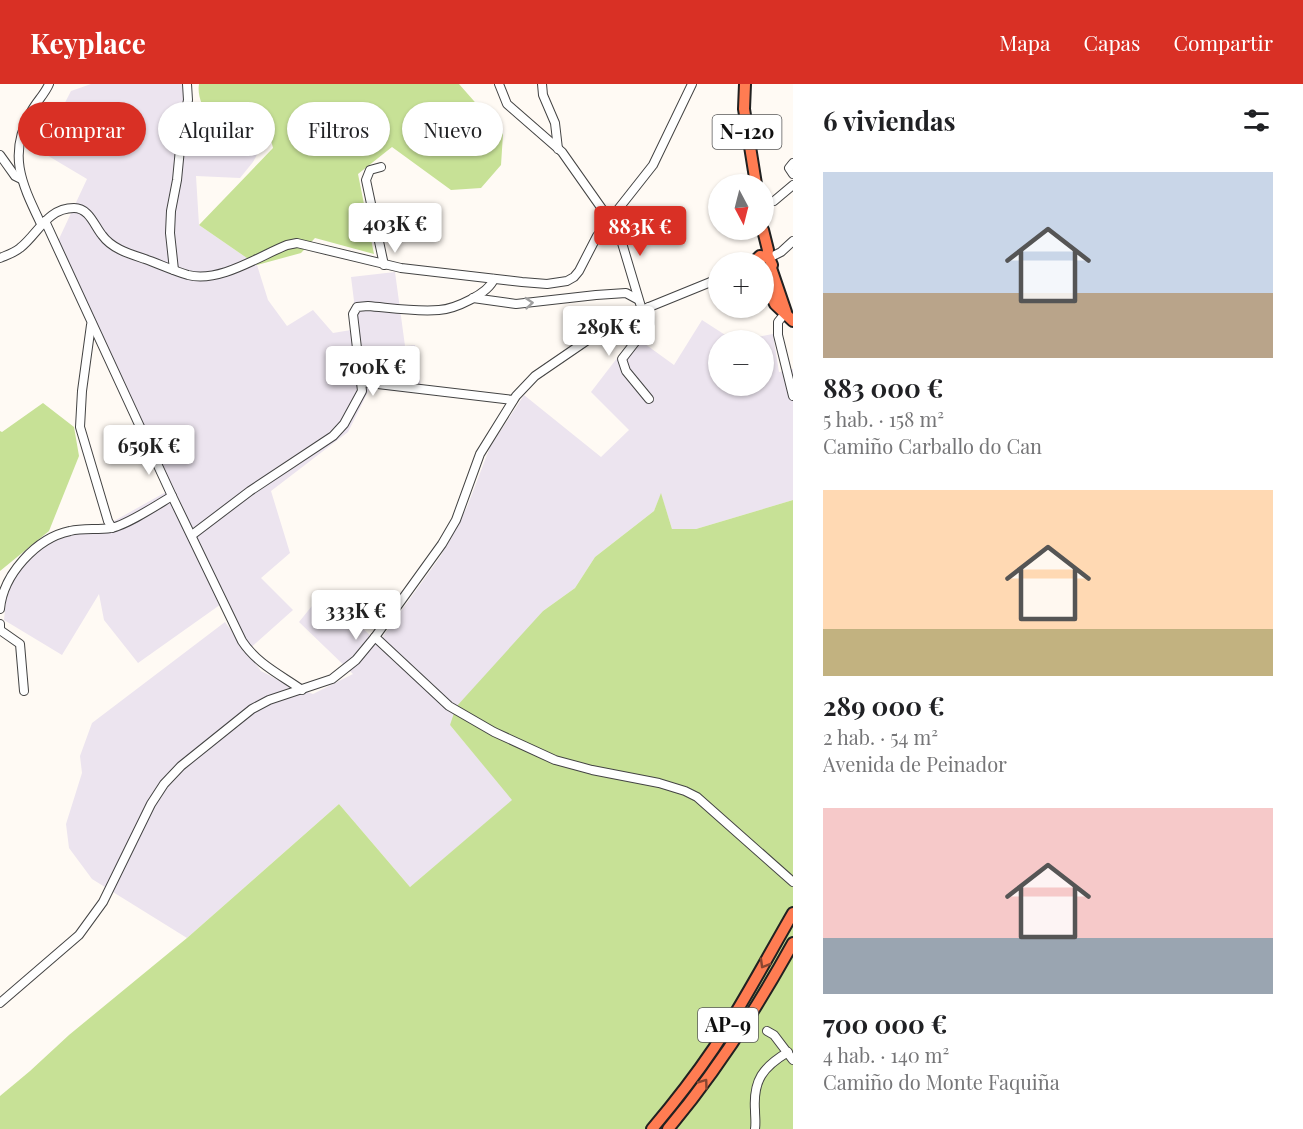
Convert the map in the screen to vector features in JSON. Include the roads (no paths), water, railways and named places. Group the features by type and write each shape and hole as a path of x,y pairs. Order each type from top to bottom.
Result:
{"highway":[{"name":"N-120","path":"745,84 744,109 754,174"},
{"path":"774,288 789,316"},
{"path":"774,302 789,316"},
{"name":"AP-9","path":"652,1129 713,1049 793,913"},
{"name":"AP-9","path":"668,1129 724,1056 772,981 793,943"}],"street":[{"path":"49,84 30,113 17,151 23,186 43,223 172,496 248,650 261,663 303,690"},
{"path":"174,270 170,233 171,211 188,100 187,84"},
{"path":"499,84 507,104 558,149 619,233 638,299 650,323 622,359 626,371 649,399"},
{"path":"542,84 543,95 555,123 558,149"},
{"path":"0,258 22,247 43,223 63,210 78,208 91,218 102,236 122,251 189,275 211,275 235,268 281,247 297,243 384,265 546,284 567,281 579,271 590,247 653,165 692,84"},
{"path":"0,155 15,176 21,179"},
{"path":"793,163 789,168 793,174"},
{"path":"381,167 370,170 366,180 384,265"},
{"path":"774,201 793,185"},
{"path":"375,220 397,210"},
{"path":"774,256 793,241"},
{"path":"192,535 250,491 333,436 344,424 362,391 353,314 357,308 368,306 438,310 450,308 485,292 494,279"},
{"path":"0,1003 79,934 103,902 151,804 164,784 181,766 252,709 269,700 332,679 356,660 442,544 456,520 480,454 513,400 535,376 611,324 708,283"},
{"path":"471,298 516,304 596,294 626,294 638,299"},
{"path":"789,316 778,321 778,335 793,396"},
{"path":"91,324 82,391 80,427 112,528"},
{"path":"362,382 513,400"},
{"path":"0,609 5,586 14,570 32,552 54,536 68,531 112,528 172,496"},
{"path":"0,624 0,630 20,644 24,691"},
{"path":"375,637 449,706 494,732 555,760 659,783 697,797 790,880"},
{"path":"755,1129 754,1108 763,1071 772,1062 790,1056 774,1035 767,1031"}]}
